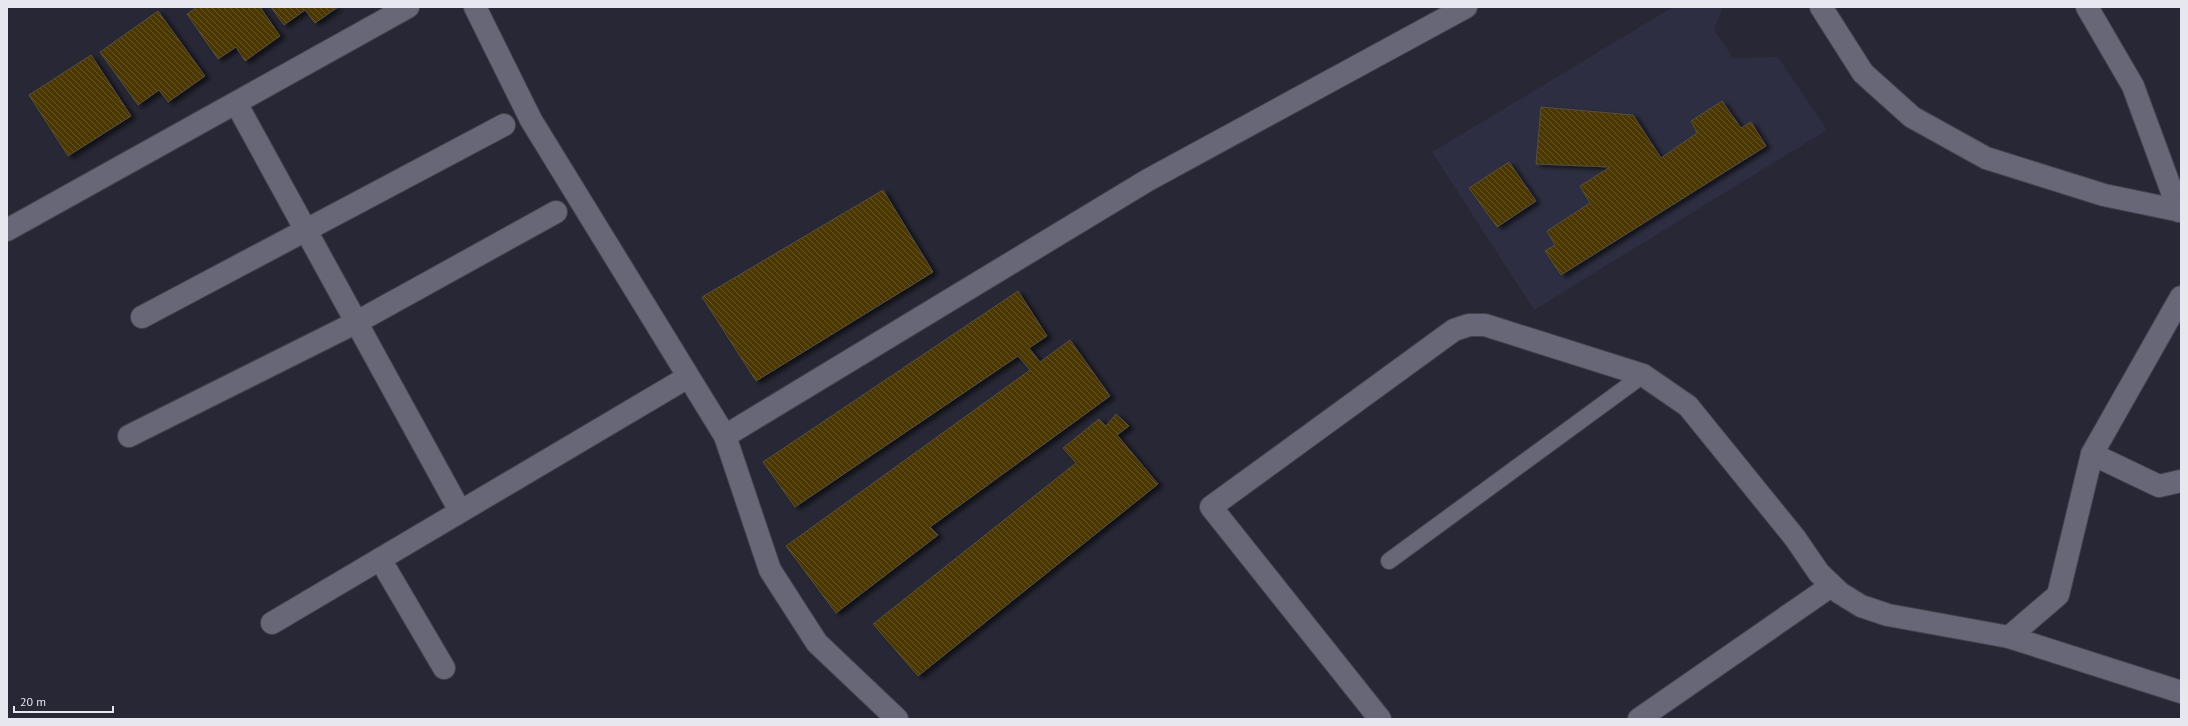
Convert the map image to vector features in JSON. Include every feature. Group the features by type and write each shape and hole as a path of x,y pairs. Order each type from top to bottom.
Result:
{"street":[{"path":"7,230 408,7"},
{"path":"475,7 532,120 725,436 770,570 817,643 897,719"},
{"path":"725,436 1148,180 1466,7"},
{"path":"1821,7 1863,72 1912,117 1986,158 2104,195 2180,211"},
{"path":"2087,7 2133,86 2180,211"},
{"path":"236,103 460,511"},
{"path":"142,317 504,125"},
{"path":"129,436 357,322 556,212"},
{"path":"2009,637 2058,595 2092,454 2181,297"},
{"path":"1380,719 1211,506 1454,330 1469,325 1492,327 1643,375 1688,406 1795,538 1831,586 1861,606 1888,615 2009,637 2181,692"},
{"path":"272,623 688,377"},
{"path":"2092,454 2159,486 2181,481"},
{"path":"380,559 444,668"},
{"path":"1640,719 1831,586"}],"lane":[{"path":"1389,561 1643,375"}],"shaded area":[{"path":"1673,7 1723,7 1714,29 1733,58 1778,57 1827,130 1534,310 1432,152"}],"building":[{"path":"197,7 260,7 280,36 245,61 236,47 218,59 187,14"},
{"path":"271,7 338,7 315,23 305,10 284,25"},
{"path":"158,11 205,76 168,102 159,90 138,105 100,52"},
{"path":"91,55 131,116 68,156 29,95"},
{"path":"1722,101 1741,128 1751,122 1766,146 1561,275 1545,251 1555,245 1547,231 1590,203 1580,186 1610,167 1536,164 1541,107 1633,115 1661,158 1697,133 1691,121"},
{"path":"1509,162 1536,201 1497,227 1469,188"},
{"path":"883,190 933,272 756,381 702,297"},
{"path":"1018,291 1047,336 1029,348 1040,362 1070,340 1110,396 930,527 938,535 836,613 786,546 1030,370 1018,356 795,507 763,462"},
{"path":"1116,414 1129,426 1117,435 1158,484 918,676 873,624 1076,463 1063,448 1099,419 1106,426"}]}
